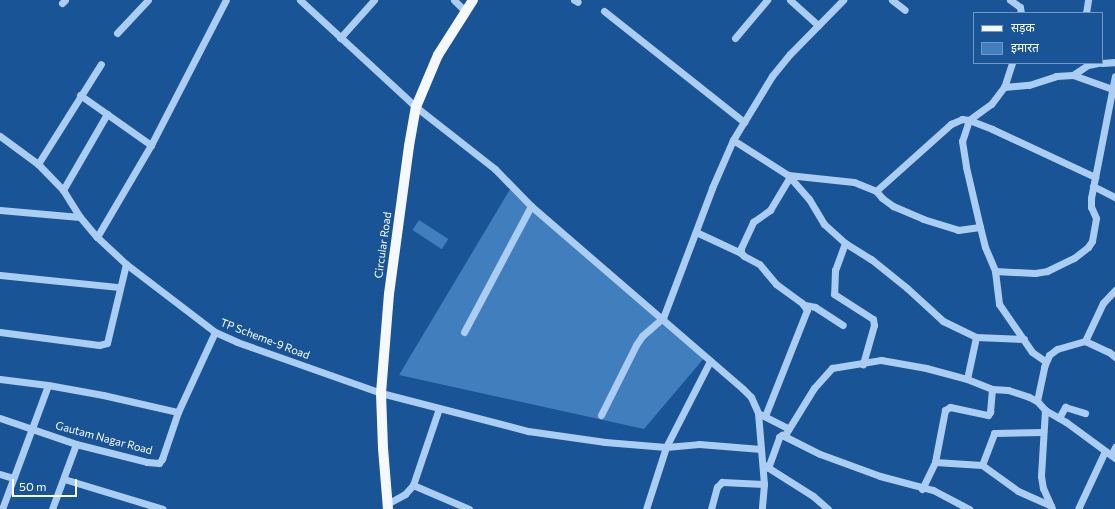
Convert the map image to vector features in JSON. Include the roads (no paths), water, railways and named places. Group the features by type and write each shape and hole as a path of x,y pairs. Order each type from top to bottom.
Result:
{"main road":[{"name":"Circular Road","path":"388,506 383,448 381,393 389,294 409,146 416,107 438,56 473,0"}],"street":[{"path":"117,33 148,0"},
{"path":"97,237 151,145 226,0"},
{"path":"300,0 416,107 495,168 531,206 663,318 743,389 762,415 820,454 922,489 938,492 969,509"},
{"path":"340,38 374,0"},
{"path":"454,0 465,11"},
{"path":"735,38 767,0"},
{"path":"790,0 818,24"},
{"path":"600,414 636,345 642,336 663,318 712,188 733,140 772,76 818,24 843,0"},
{"path":"892,0 905,10"},
{"path":"1010,0 1020,7 1022,12"},
{"path":"1086,12 1088,0"},
{"path":"604,12 744,122"},
{"path":"1103,63 1115,62"},
{"path":"38,164 80,95 101,64"},
{"path":"1012,64 1004,87 991,104 969,120 962,141 966,167 985,247 995,271 999,304 1032,352 1046,361"},
{"path":"1073,75 1081,66 1093,64"},
{"path":"1004,87 1029,85 1056,76 1073,75 1112,89"},
{"path":"995,271 1034,273 1047,271 1074,258 1088,247 1095,229 1096,218 1090,204 1115,76"},
{"path":"80,95 151,145"},
{"path":"63,190 73,169 106,114"},
{"path":"876,191 951,124 962,119 969,120 992,129 1095,177"},
{"name":"TP Scheme-9 Road","path":"0,136 38,164 63,190 80,217 97,237 126,264 215,332 276,357 381,393 528,431 605,442 666,447 699,444 761,449"},
{"path":"733,140 789,176 809,199 824,224 845,243 884,269 943,321 976,337 1024,339"},
{"path":"789,176 854,182 876,191 882,198 893,206 923,219 958,230 980,227"},
{"path":"741,253 741,248 753,222 770,210 789,176"},
{"path":"1093,186 1115,197"},
{"path":"464,332 531,206"},
{"path":"0,210 80,217"},
{"path":"696,232 741,253 759,264 776,284 805,305 815,307 843,325"},
{"path":"845,243 835,270 834,294 873,319 874,325 863,364"},
{"path":"0,332 99,345 107,343 119,287 126,264"},
{"path":"0,275 119,287"},
{"path":"1086,341 1102,303 1115,290"},
{"path":"762,509 765,466 761,449 762,415 807,312 805,305"},
{"name":"Gautam Nagar Road","path":"0,418 76,444 147,462 159,463 162,459 178,412 215,332"},
{"path":"967,379 976,337"},
{"path":"1038,401 1046,361 1053,351 1086,341 1109,352 1115,357"},
{"path":"765,466 779,437 787,432 814,388 832,368 881,360 926,368 967,379 992,389 1008,390 1038,401 1045,410 1059,418 1111,455"},
{"path":"646,509 666,447 710,361"},
{"path":"0,379 48,385 103,395 178,412"},
{"path":"2,509 48,385"},
{"path":"922,489 935,462 945,410 950,407 986,415 989,414 992,389"},
{"path":"1059,418 1065,407 1085,413"},
{"path":"388,506 405,494 413,485 439,408"},
{"path":"1045,410 1041,476 1043,488 1052,508"},
{"path":"982,465 994,433 1043,432"},
{"path":"52,509 76,444"},
{"path":"1078,509 1115,447"},
{"path":"935,462 982,465 1018,491 1052,508"},
{"path":"765,466 813,496 828,509"},
{"path":"0,474 13,478"},
{"path":"64,478 163,509"},
{"path":"711,509 717,487 722,482 764,484"},
{"path":"413,485 469,509"}]}
